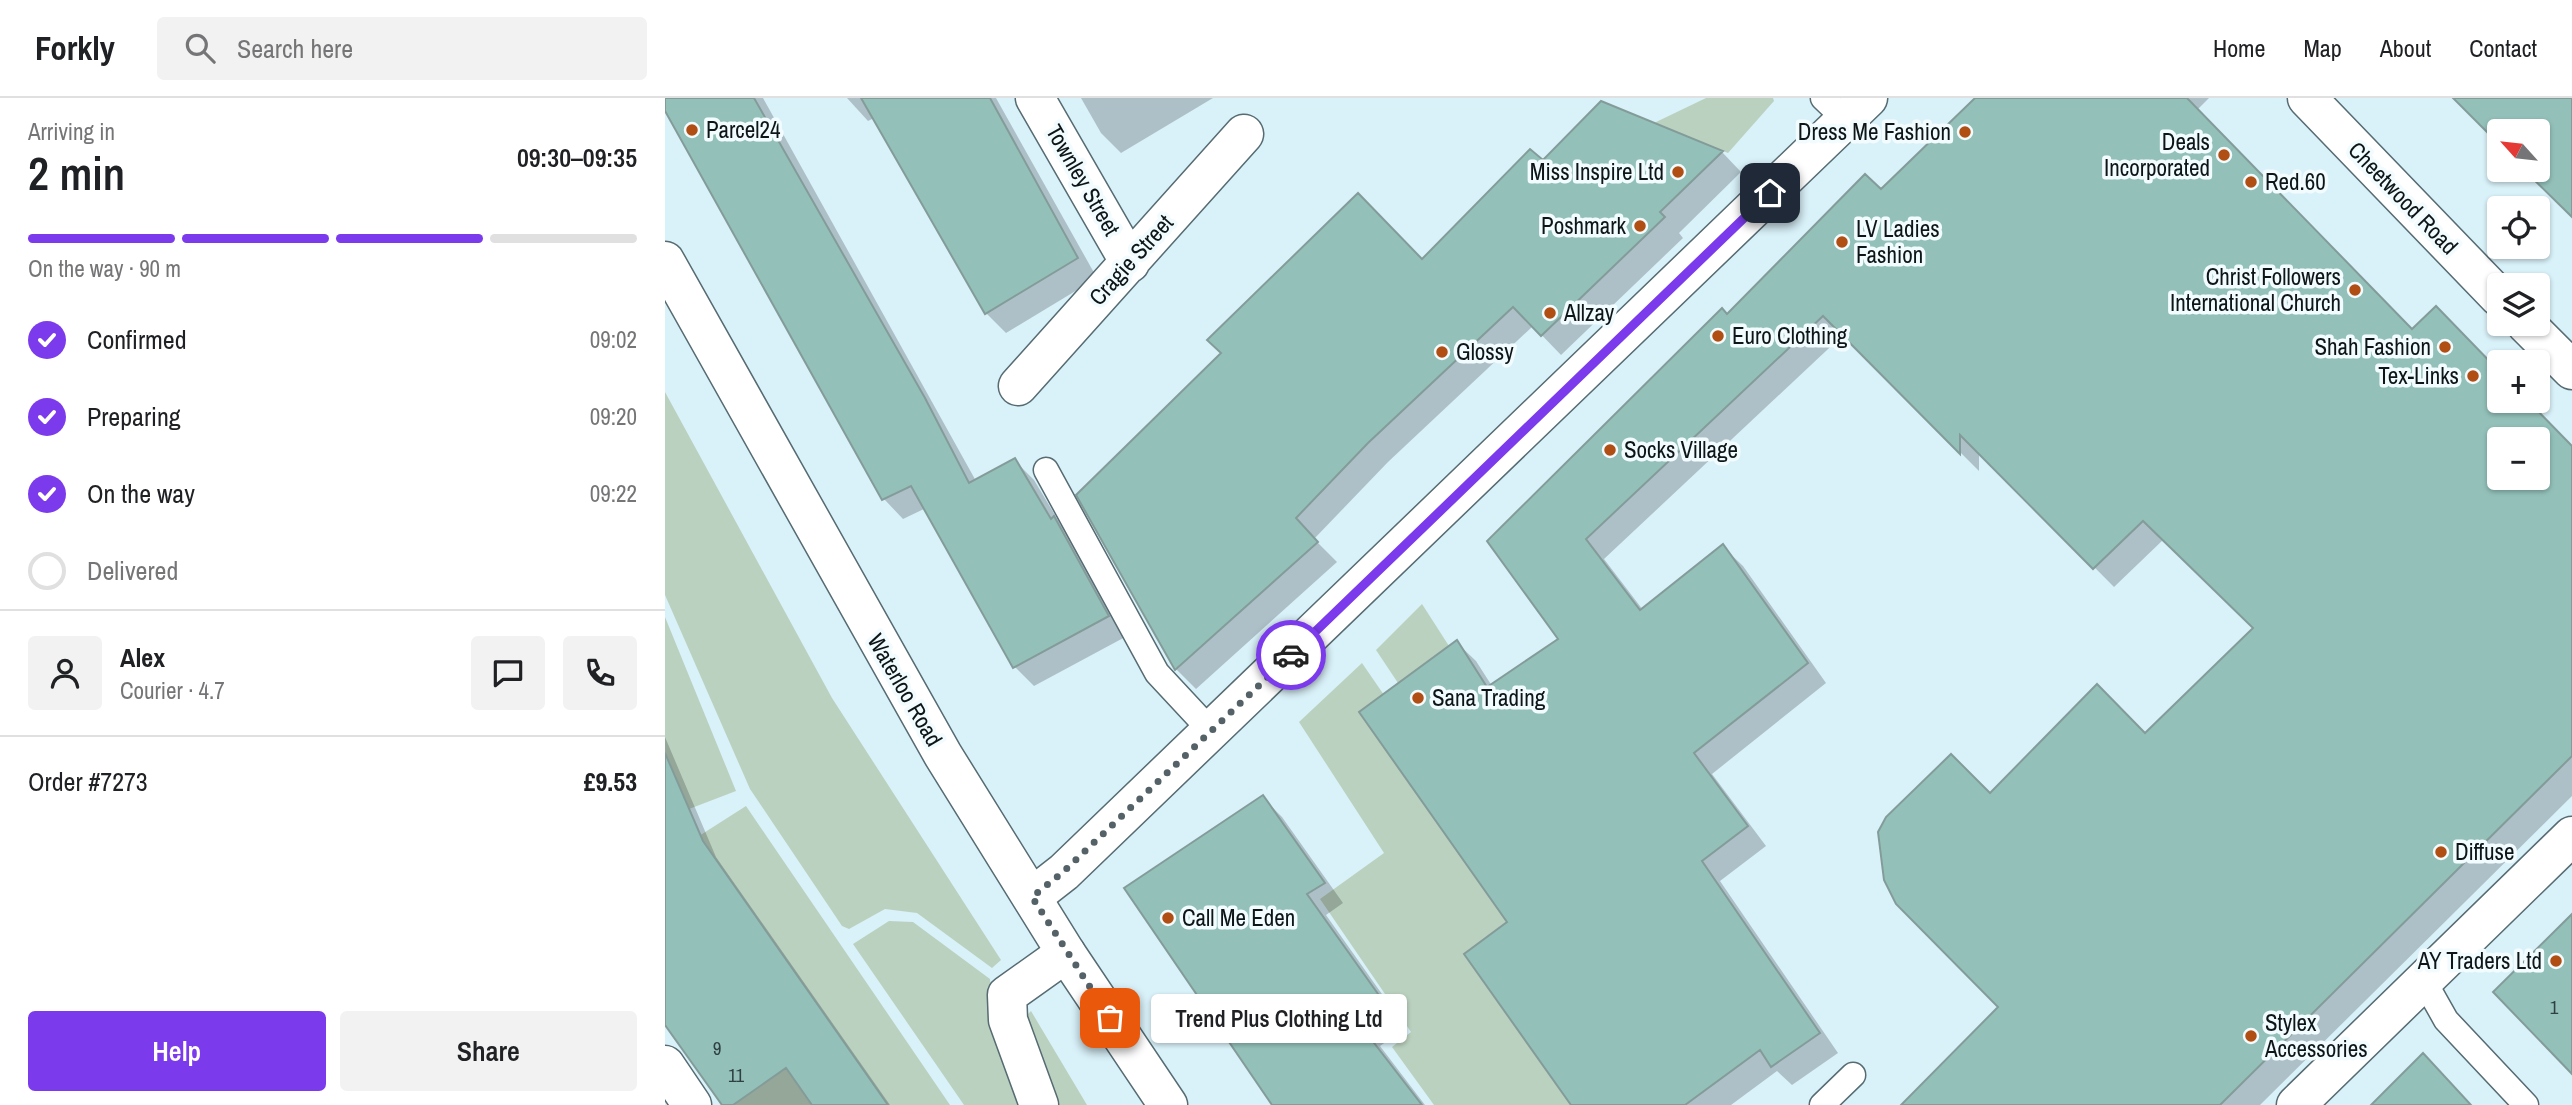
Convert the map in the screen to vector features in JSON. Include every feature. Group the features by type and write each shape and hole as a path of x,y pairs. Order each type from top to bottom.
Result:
{"street":[{"name":"Townley Street","path":"1035,98 1130,263"},
{"name":"Cheetwood Road","path":"2307,98 2487,285"},
{"path":"1032,897 1063,872 1211,732 1846,105"},
{"name":"Cragie Street","path":"1018,386 1244,134"},
{"name":"Waterloo Road","path":"665,261 861,614 943,755 1066,953 1168,1105"},
{"path":"2538,336 2572,370"},
{"path":"2296,1105 2572,836"},
{"path":"1039,1105 1007,1020 1007,995 1066,953"},
{"path":"665,1065 692,1105"}],"lane":[{"path":"1046,470 1157,673 1211,732"},
{"path":"2424,981 2446,1020 2526,1105"},
{"path":"1822,1105 1853,1075"}],"green space":[{"path":"1706,98 1773,98 1774,101 1728,153 1654,123"},
{"path":"665,392 832,698 1001,960 992,968 917,913 885,909 849,929 842,926 750,789 665,595"},
{"path":"1422,604 1449,646 1398,683 1376,650"},
{"path":"665,617 736,791 689,809 665,753"},
{"path":"1362,663 1384,695 1507,922 1464,954 1571,1105 1434,1105 1392,1047 1411,1032 1320,899 1384,853 1299,722"},
{"path":"746,806 950,1105 888,1105 699,836"},
{"path":"889,921 913,922 990,979 992,1002 1021,1105 964,1105 853,944"},
{"path":"1031,1011 1087,1105 1059,1105 1025,1017"},
{"path":"783,1064 812,1105 733,1105 766,1082"}],"building":[{"path":"665,98 754,98 925,398 969,483 1015,458 1051,519 1054,516 1109,616 1013,668 911,486 882,500 665,111"},
{"path":"861,98 990,98 1078,258 985,314"},
{"path":"1975,98 2187,98 2412,329 2436,306 2487,359 2487,413 2540,413 2572,446 2572,756 2220,1105 1901,1105 1998,1007 1896,904 1884,880 1878,832 1886,817 1951,754 1990,793 2097,684 2145,733 2253,628 2143,521 2093,569 1960,435 1960,454 1823,316 1586,539 1640,610 1723,544 1808,663 1694,753 1748,826 1702,861 1820,1033 1771,1067 1760,1050 1685,1105 1571,1105 1464,954 1507,922 1359,712 1457,640 1487,687 1558,639 1487,541 1722,308 1727,314 1865,174 1881,189"},
{"path":"2453,98 2572,98 2572,217 2536,182 2550,182 2550,119 2487,119 2487,132"},
{"path":"1601,101 1723,151 1660,212 1665,217 1541,336 1513,307 1368,443 1296,518 1318,542 1175,670 1076,495 1221,353 1207,340 1358,193 1422,259 1530,149 1543,160"},
{"path":"665,753 703,841 888,1105 812,1105 786,1068 733,1105 722,1105 665,1025"},
{"path":"1263,795 1325,883 1307,894 1388,1008 1361,1026 1422,1105 1272,1105 1124,888"},
{"path":"2572,914 2572,1074 2493,992"},
{"path":"2423,1053 2471,1105 2371,1105"}],"way so far":[{"path":"1110,1018 1032,897 1063,872 1291,655"}],"place":[{"name":"Parcel24","path":"692,130"},
{"name":"Dress Me Fashion","path":"1965,132"},
{"name":"Deals Incorporated","path":"2224,155"},
{"name":"Miss Inspire Ltd","path":"1678,172"},
{"name":"Red.60","path":"2251,182"},
{"name":"Poshmark","path":"1640,226"},
{"name":"LV Ladies Fashion","path":"1842,242"},
{"name":"Christ Followers International Church","path":"2355,290"},
{"name":"Allzay","path":"1550,313"},
{"name":"Euro Clothing","path":"1718,336"},
{"name":"Shah Fashion","path":"2445,347"},
{"name":"Glossy","path":"1442,352"},
{"name":"Tex-Links","path":"2473,376"},
{"name":"Socks Village","path":"1610,450"},
{"name":"Sana Trading","path":"1418,698"},
{"name":"Diffuse","path":"2441,852"},
{"name":"Call Me Eden","path":"1168,918"},
{"name":"AY Traders Ltd","path":"2556,961"},
{"name":"Trend Plus Clothing Ltd","path":"1110,1018"},
{"name":"Stylex Accessories","path":"2251,1036"}],"route":[{"path":"1291,655 1770,193"}]}
